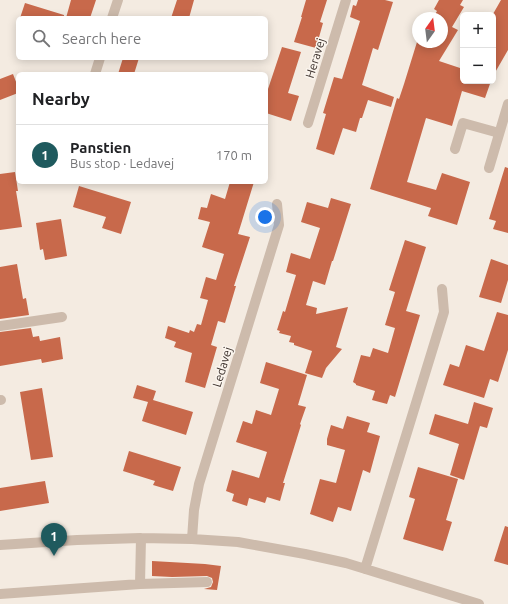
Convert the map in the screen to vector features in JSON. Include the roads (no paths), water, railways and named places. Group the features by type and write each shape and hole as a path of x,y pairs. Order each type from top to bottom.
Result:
{"street":[{"path":"113,16 118,0"},
{"name":"Heravej","path":"308,123 346,0"},
{"path":"96,72 99,60"},
{"path":"489,168 508,104"},
{"path":"455,149 463,123 499,133"},
{"name":"Ledavej","path":"192,539 194,510 199,484 279,225 277,204"},
{"path":"365,569 444,312 442,289"},
{"path":"0,326 62,317"},
{"path":"140,584 141,538"},
{"path":"0,545 141,538 238,542 346,563 479,604"},
{"path":"0,594 140,584 207,582"}],"place":[{"name":"Panstien","path":"54,556"}]}
